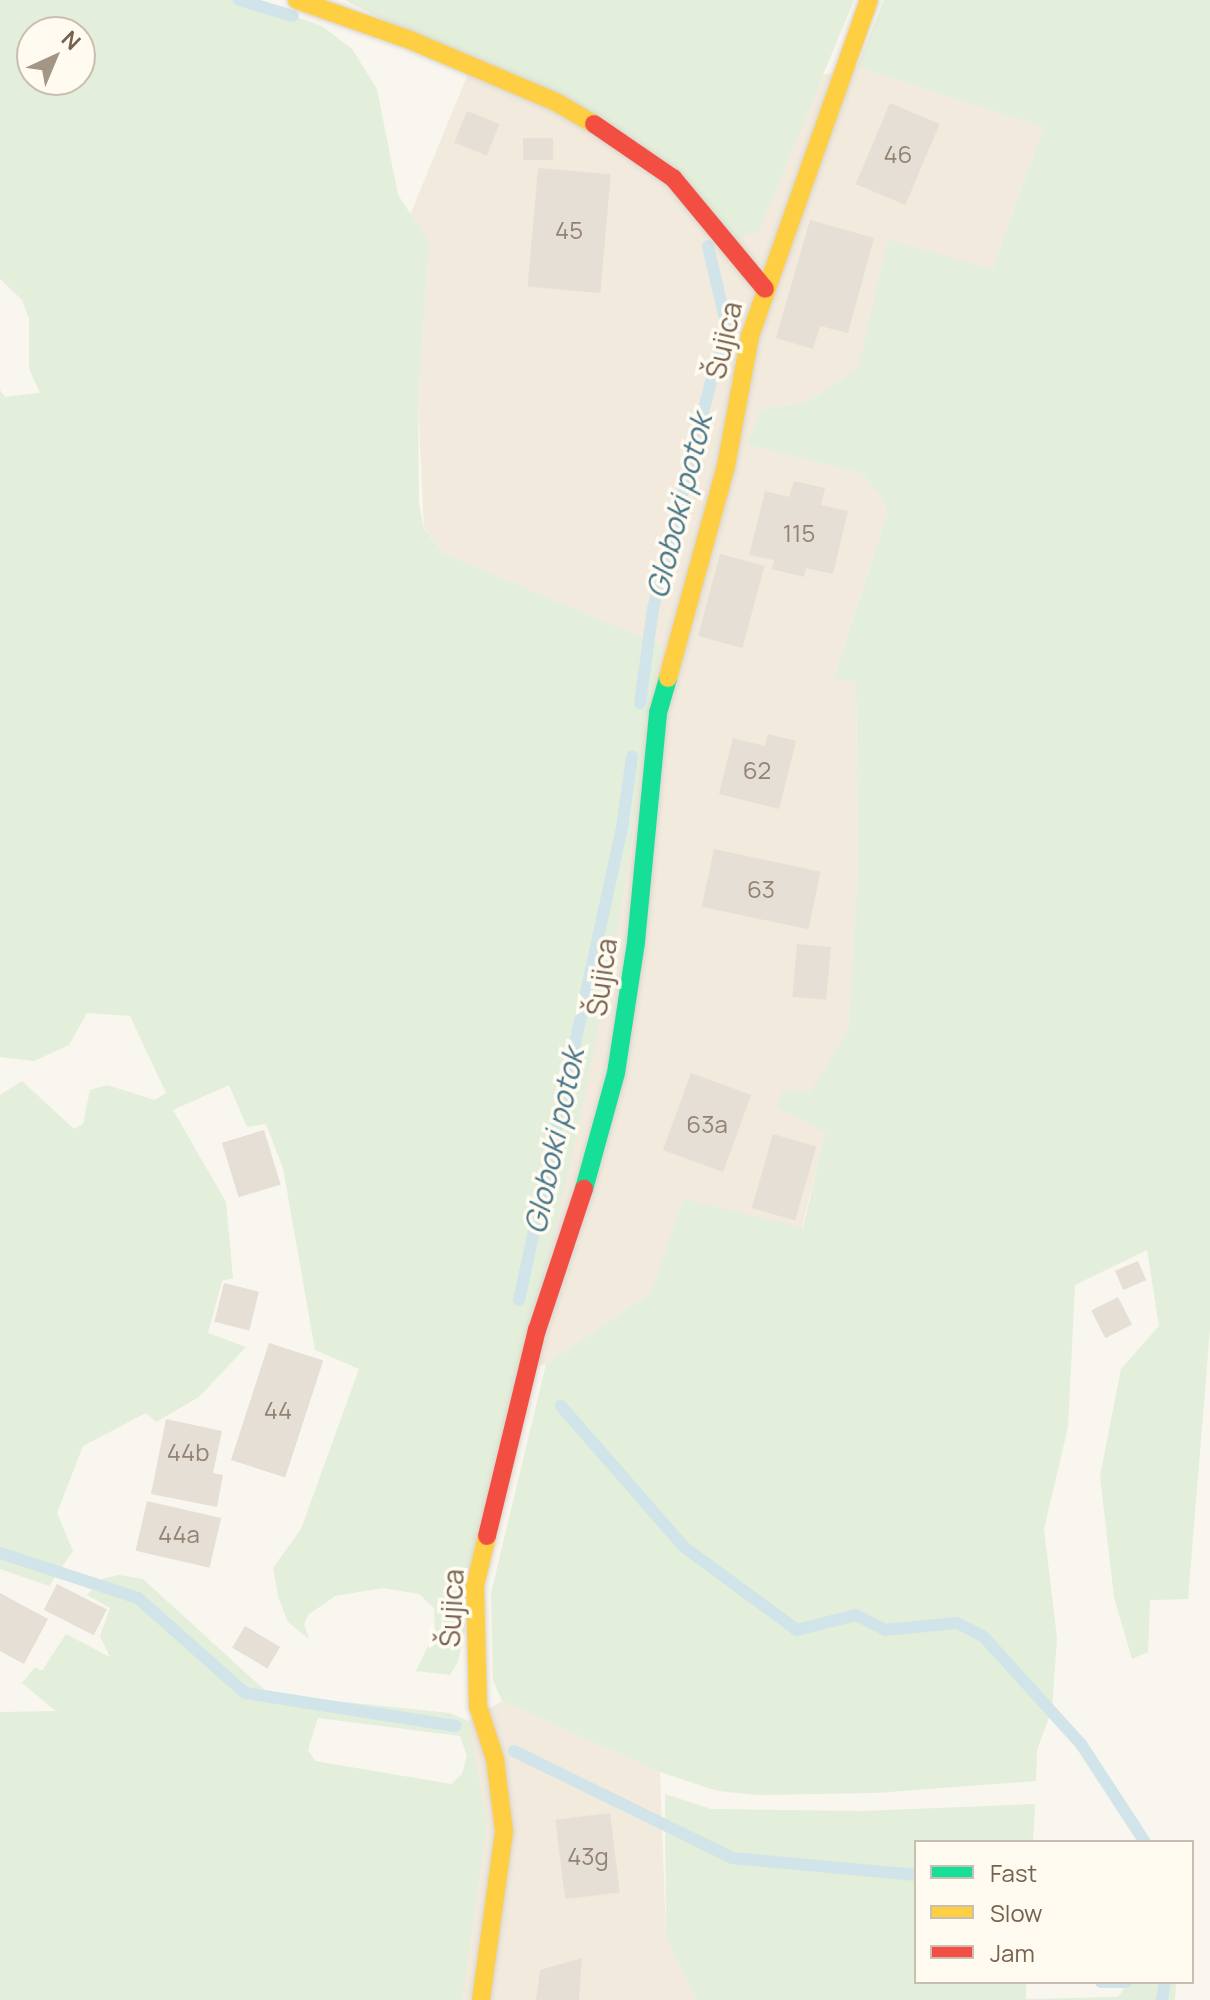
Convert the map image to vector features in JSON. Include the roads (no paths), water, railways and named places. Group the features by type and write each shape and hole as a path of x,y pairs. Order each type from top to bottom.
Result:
{"street":[{"name":"Šujica","path":"297,0 410,40 540,95 623,140 673,178 765,289"},
{"name":"Šujica","path":"481,2000 504,1831 495,1759 478,1706 475,1586 537,1330 566,1252 616,1073 636,942 658,713 726,466 765,289 869,0"}],"waterway":[{"name":"Globoki potok","path":"239,0 293,16"},
{"name":"Globoki potok","path":"640,703 653,609 726,323 708,246"},
{"name":"Globoki potok","path":"519,1300 622,828 632,757"},
{"name":"Globoki potok","path":"561,1406 684,1547 797,1630 856,1615 885,1630 957,1623 983,1636 1081,1744 1144,1840"},
{"path":"0,1553 138,1598 245,1693 455,1726"},
{"path":"514,1751 732,1858 914,1875"},
{"name":"Globoki potok","path":"1162,2000 1165,1984"}]}
